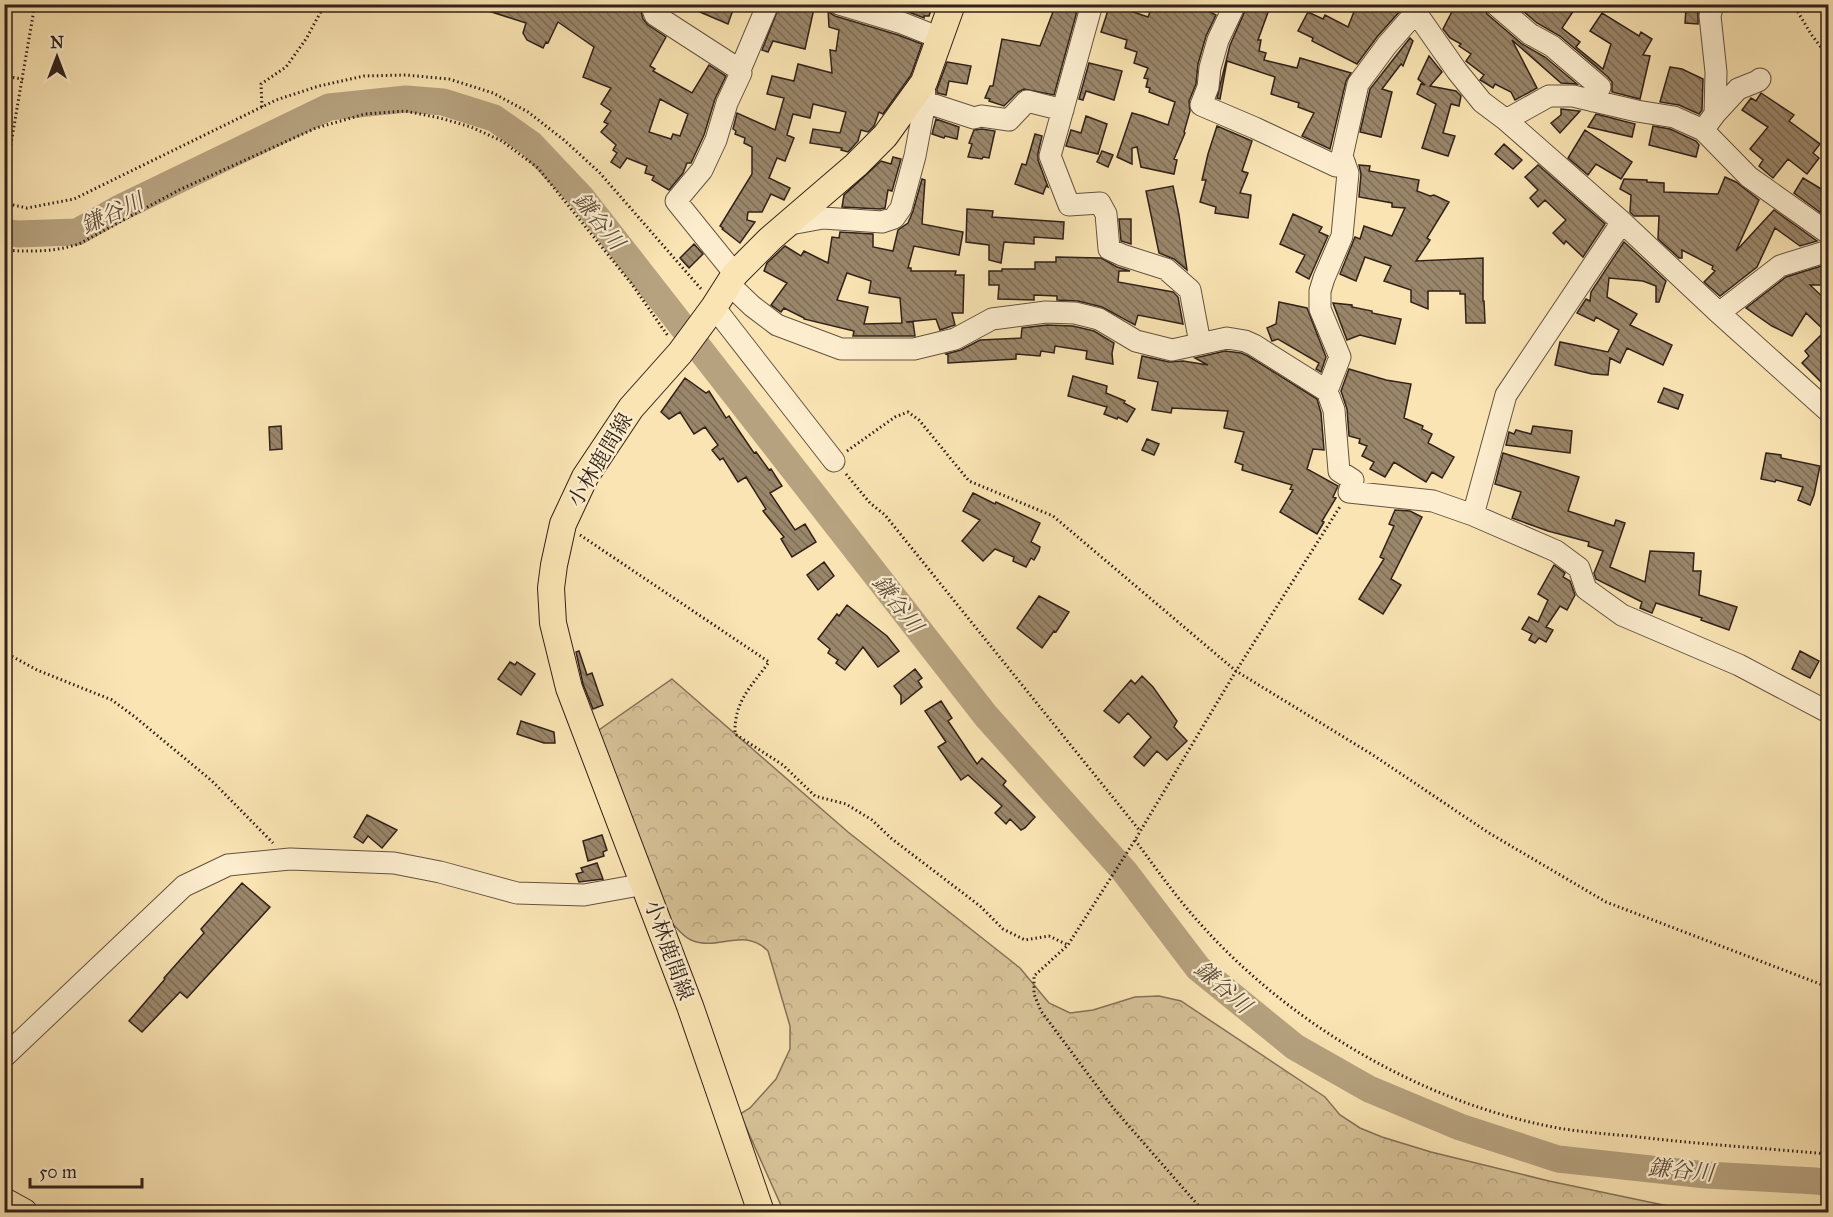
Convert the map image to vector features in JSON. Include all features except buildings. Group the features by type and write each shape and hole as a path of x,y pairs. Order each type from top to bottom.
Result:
{"main road":[{"name":"小林鹿間線","path":"761,1212 690,1006 569,688 553,623 551,588 563,524 585,477 631,408 682,350 732,279 785,225 856,165 925,92 952,4"},
{"path":"4,1200 24,1212"}],"street":[{"path":"651,4 655,15 740,70"},
{"path":"768,4 727,103 716,140 702,170 676,201 716,248 732,279 752,306 777,325 842,349 914,349 955,339 992,319 1046,312 1075,313 1100,319 1136,340 1173,350 1227,338 1245,341 1327,391 1334,410 1339,471 1353,480 1349,492 1433,501 1473,515 1556,552 1579,568 1586,589 1622,615 1739,665 1828,712"},
{"path":"839,4 902,23 940,38"},
{"path":"1092,4 1050,156 1069,205 1100,202 1106,214 1109,249 1166,268 1190,290 1200,343"},
{"path":"1235,4 1218,40 1210,68 1208,87 1201,105 1336,166 1345,164"},
{"path":"1495,4 1530,34 1551,46 1599,87 1593,101"},
{"path":"1713,4 1710,28 1716,72 1709,122 1749,177 1828,233"},
{"path":"1327,391 1340,357 1320,309 1320,291 1342,236 1348,173 1342,156 1358,84 1413,8 1456,70 1482,102 1506,120 1622,222 1828,411"},
{"path":"1709,122 1738,89 1760,79"},
{"path":"785,225 823,218 882,222 894,218 901,208 912,166 925,92 974,118 981,116 1009,120 1027,101 1063,110"},
{"path":"1506,120 1550,96 1573,96 1637,111 1709,122"},
{"path":"1473,515 1506,395 1622,222"},
{"path":"1719,313 1780,266 1828,251"},
{"path":"712,310 834,461"},
{"path":"4,1058 184,886 228,865 290,859 394,863 440,872 517,893 584,896 645,884"}],"path":[{"path":"35,4 4,185 6,204 27,208 74,199 276,100 320,86 364,76 406,75 449,79 493,93 528,112 564,140 599,172 700,288 712,310"},
{"path":"262,107 261,84 286,67 306,39 325,4"},
{"path":"1793,4 1811,34 1824,50"},
{"path":"4,75 22,79"},
{"path":"4,250 29,252 63,249 79,244 178,190 316,128 365,114 405,111 471,127 502,141 538,168 682,350"},
{"path":"1140,831 885,515 870,503 834,461 895,417 908,411 919,420 969,481 1053,516 1236,671 1373,755 1489,833 1606,902 1828,987"},
{"path":"1203,1212 1114,1109 1041,1011 1034,994 1034,976 1068,945 1349,492"},
{"path":"563,524 770,662 742,698 735,718 735,734 783,765 815,796 846,804 872,820 892,839 980,906 1003,929 1025,940 1049,936 1068,945"},
{"path":"4,652 37,670 112,700 212,781 290,859"},
{"path":"1135,840 1196,919 1233,958 1255,977 1315,1025 1354,1050 1418,1083 1462,1102 1559,1128 1691,1143 1828,1154"}],"green space":[{"path":"672,679 848,832 1020,968 1049,1003 1070,1013 1093,1010 1135,997 1159,996 1181,1001 1325,1097 1340,1115 1360,1128 1431,1152 1549,1181 1668,1206 1828,1205 1828,1212 784,1212 740,1114 750,1108 776,1079 790,1049 790,1026 768,951 749,940 701,943 691,940 670,921 596,732"}],"waterway":[{"name":"鎌谷川","path":"4,232 18,234 77,232 118,209 329,107 406,99 443,102 494,118 531,144 582,198 986,716 1125,872 1198,968 1295,1047 1369,1089 1460,1127 1558,1159 1706,1175 1828,1183"}]}
